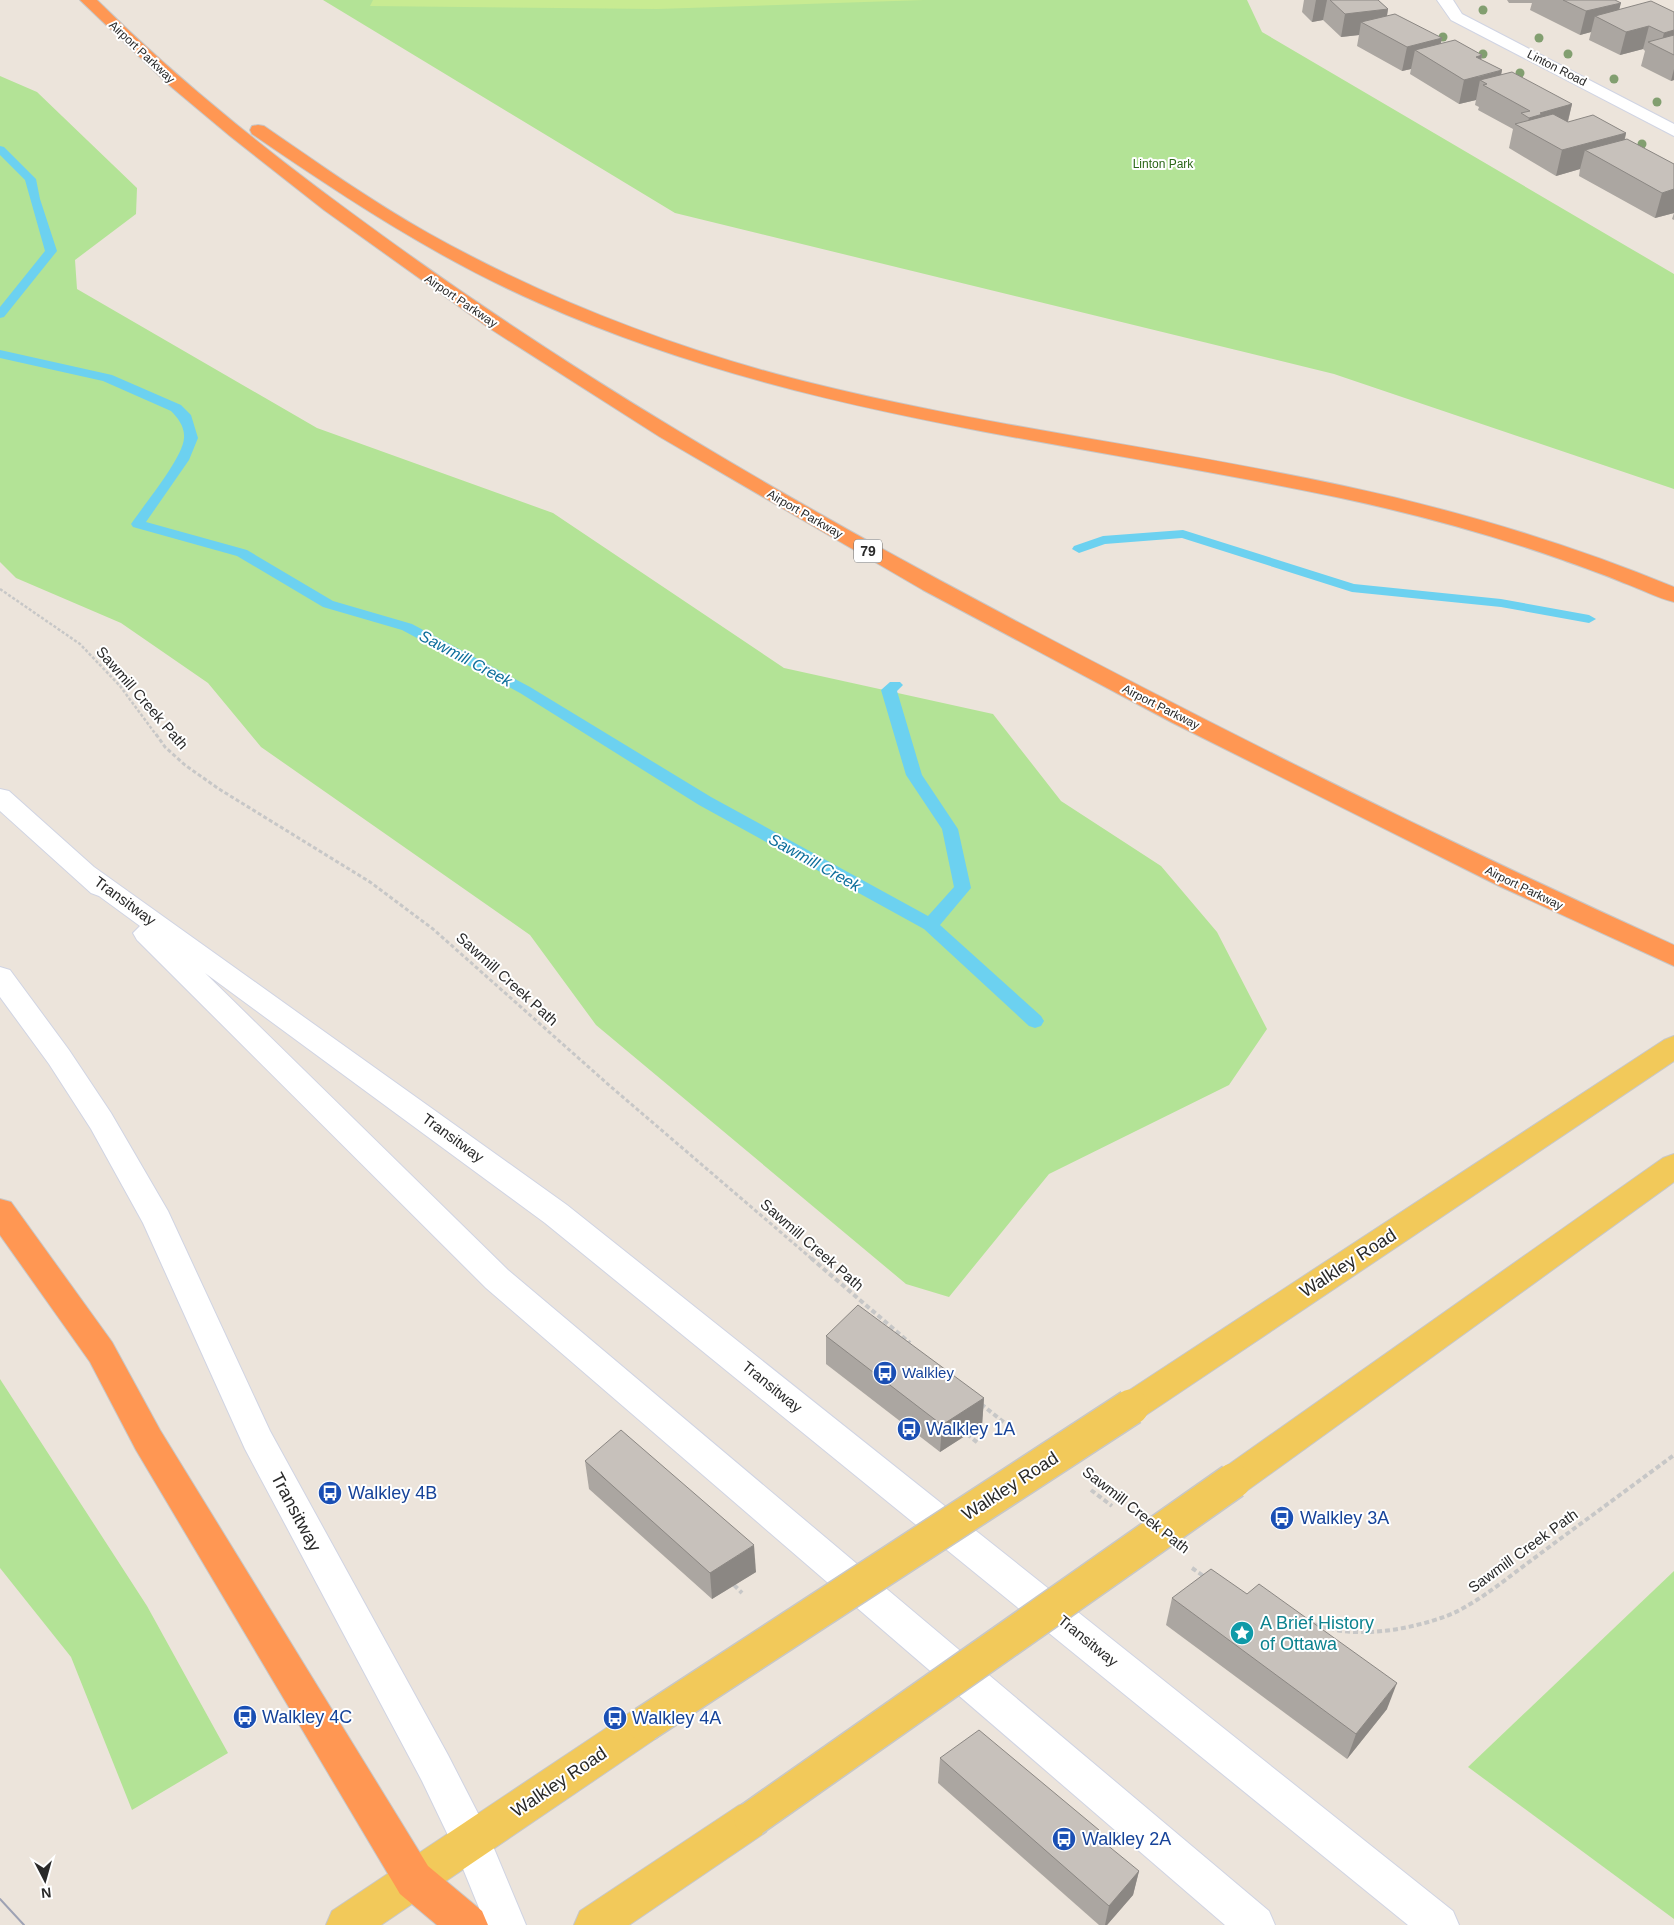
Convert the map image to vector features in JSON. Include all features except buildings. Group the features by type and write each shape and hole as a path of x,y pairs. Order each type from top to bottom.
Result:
{"highway":[{"name":"Airport Parkway","path":"88,0 128,40 283,171 372,238 544,356 711,460 885,561 1150,701 1540,897 1674,956"},
{"path":"128,40 290,152 422,238 499,278 586,316 668,346 765,378 900,410 1030,436 1331,490 1408,508 1530,541 1637,579 1674,595"},
{"path":"0,1211 101,1352 153,1449 414,1880 468,1925"}],"main road":[{"name":"Walkley Road","path":"346,1925 645,1724 1131,1407 1674,1047"},
{"path":"594,1925 752,1818 1233,1481 1674,1166"}],"street":[{"name":"Linton Road","path":"1445,0 1456,17 1674,131"},
{"name":"Transitway","path":"0,797 87,874 497,1279 1255,1925"},
{"name":"Transitway","path":"87,874 556,1214 1438,1925"},
{"name":"Transitway","path":"0,977 59,1057 102,1121 157,1220 257,1440 435,1768 471,1841 506,1925"}],"path":[{"name":"Sawmill Creek Path","path":"0,588 80,644 120,686 165,747 185,765 219,789 370,882 433,929 610,1086 912,1346"},
{"path":"973,1398 1017,1432"},
{"path":"967,1434 979,1444"},
{"name":"Sawmill Creek Path","path":"1305,1621 1330,1630 1360,1632 1393,1629 1442,1618 1486,1594 1674,1455"},
{"name":"Sawmill Creek Path","path":"1087,1486 1118,1510"},
{"name":"Sawmill Creek Path","path":"1188,1564 1212,1582"},
{"path":"734,1585 742,1593"}],"green space":[{"name":"Linton Park","path":"323,0 1247,0 1262,32 1674,274 1674,489 1334,374 675,213"},
{"path":"373,0 924,0 657,9 370,6"},
{"path":"0,76 37,92 137,188 136,214 75,260 77,289 317,428 553,513 784,668 993,714 1061,801 1161,866 1217,932 1267,1029 1229,1085 1049,1174 949,1297 906,1284 596,1025 530,935 261,747 208,683 121,623 16,578 0,562"},
{"path":"0,1379 147,1606 228,1753 132,1810 71,1657 0,1568"},
{"path":"1674,1571 1674,1919 1468,1767"}],"waterway":[{"name":"Sawmill Creek","path":"0,149 30,179 34,199 51,251 0,314"},
{"name":"Sawmill Creek","path":"0,354 107,378 176,408 186,418 191,438 182,460 138,524 242,553 328,604 407,627 525,690 705,801 930,925"},
{"path":"1079,549 1103,540 1183,534 1352,588 1501,603 1589,619"},
{"path":"895,685 889,690 914,775 950,829 963,888 930,925"},
{"name":"Sawmill Creek","path":"930,925 1035,1021"}],"tram line":[{"path":"0,1899 24,1925"}],"place":[{"name":"Walkley","path":"885,1373"},
{"name":"Walkley 1A","path":"909,1429"},
{"name":"Walkley 4B","path":"330,1493"},
{"name":"Walkley 3A","path":"1282,1518"},
{"name":"A Brief History of Ottawa","path":"1242,1633"},
{"name":"Walkley 4C","path":"245,1717"},
{"name":"Walkley 4A","path":"615,1718"},
{"name":"Walkley 2A","path":"1064,1839"}]}
